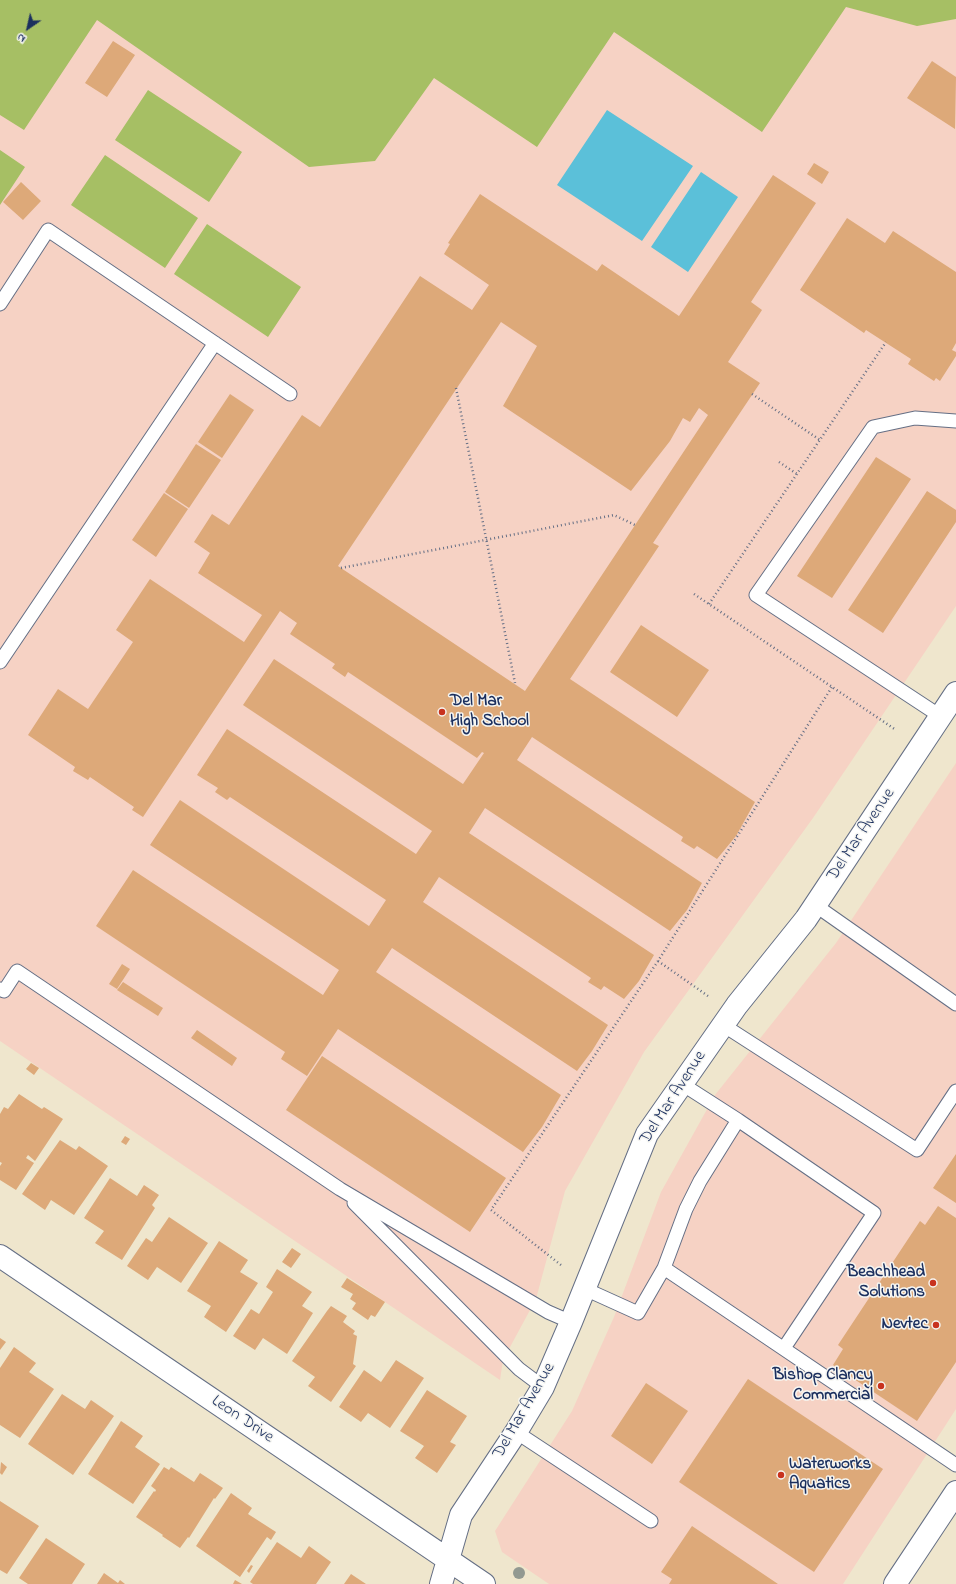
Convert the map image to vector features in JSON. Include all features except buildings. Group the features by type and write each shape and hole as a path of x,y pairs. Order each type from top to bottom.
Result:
{"street":[{"name":"Del Mar Avenue","path":"441,1584 461,1515 516,1432 543,1387 585,1289 647,1134 737,1005 806,919 956,693"},
{"name":"Leon Drive","path":"0,1256 484,1584"},
{"path":"895,1584 956,1492"}],"lane":[{"path":"0,304 48,230 290,394"},
{"path":"0,662 215,343"},
{"path":"940,716 756,595 873,428 915,418 956,421"},
{"path":"815,905 956,1004"},
{"path":"0,988 4,991 17,972 340,1189 548,1312 571,1322"},
{"path":"723,1025 917,1150 956,1091"},
{"path":"682,1084 874,1212 784,1348"},
{"path":"585,1289 638,1313 664,1268 686,1209 700,1181 738,1120"},
{"path":"340,1189 519,1369 543,1387"},
{"path":"664,1268 956,1465"},
{"path":"516,1432 651,1521"}],"path":[{"path":"709,604 886,342"},
{"path":"456,388 515,683"},
{"path":"752,394 820,440"},
{"path":"780,462 797,474"},
{"path":"341,568 614,515 635,525"},
{"path":"694,594 896,730"},
{"path":"561,1265 491,1210 658,961 832,687"},
{"path":"658,961 708,996"}],"shaded area":[{"name":"Del Mar High School","path":"0,0 956,0 956,606 813,818 644,1052 565,1191 536,1299 503,1360 500,1380 0,1041"},
{"path":"956,763 956,1409 843,1584 549,1584 502,1552 495,1531 572,1411 614,1317 661,1192 715,1095 836,943"}],"green space":[{"path":"0,0 956,0 956,19 917,26 846,7 762,132 614,32 537,147 434,78 375,161 309,167 97,20 24,130 0,115"},
{"path":"148,90 242,152 209,202 115,140"},
{"path":"0,150 25,167 0,205"},
{"path":"105,155 198,218 165,268 71,205"},
{"path":"207,224 301,287 268,337 174,274"}],"water":[{"path":"607,110 693,166 642,241 557,185"},
{"path":"701,172 738,197 688,272 651,247"}],"place":[{"name":"Del Mar High School","path":"442,712"},
{"name":"Beachhead Solutions","path":"933,1283"},
{"name":"Nevtec","path":"936,1325"},
{"name":"Bishop Clancy Commercial","path":"881,1386"},
{"name":"Waterworks Aquatics","path":"781,1475"}]}
